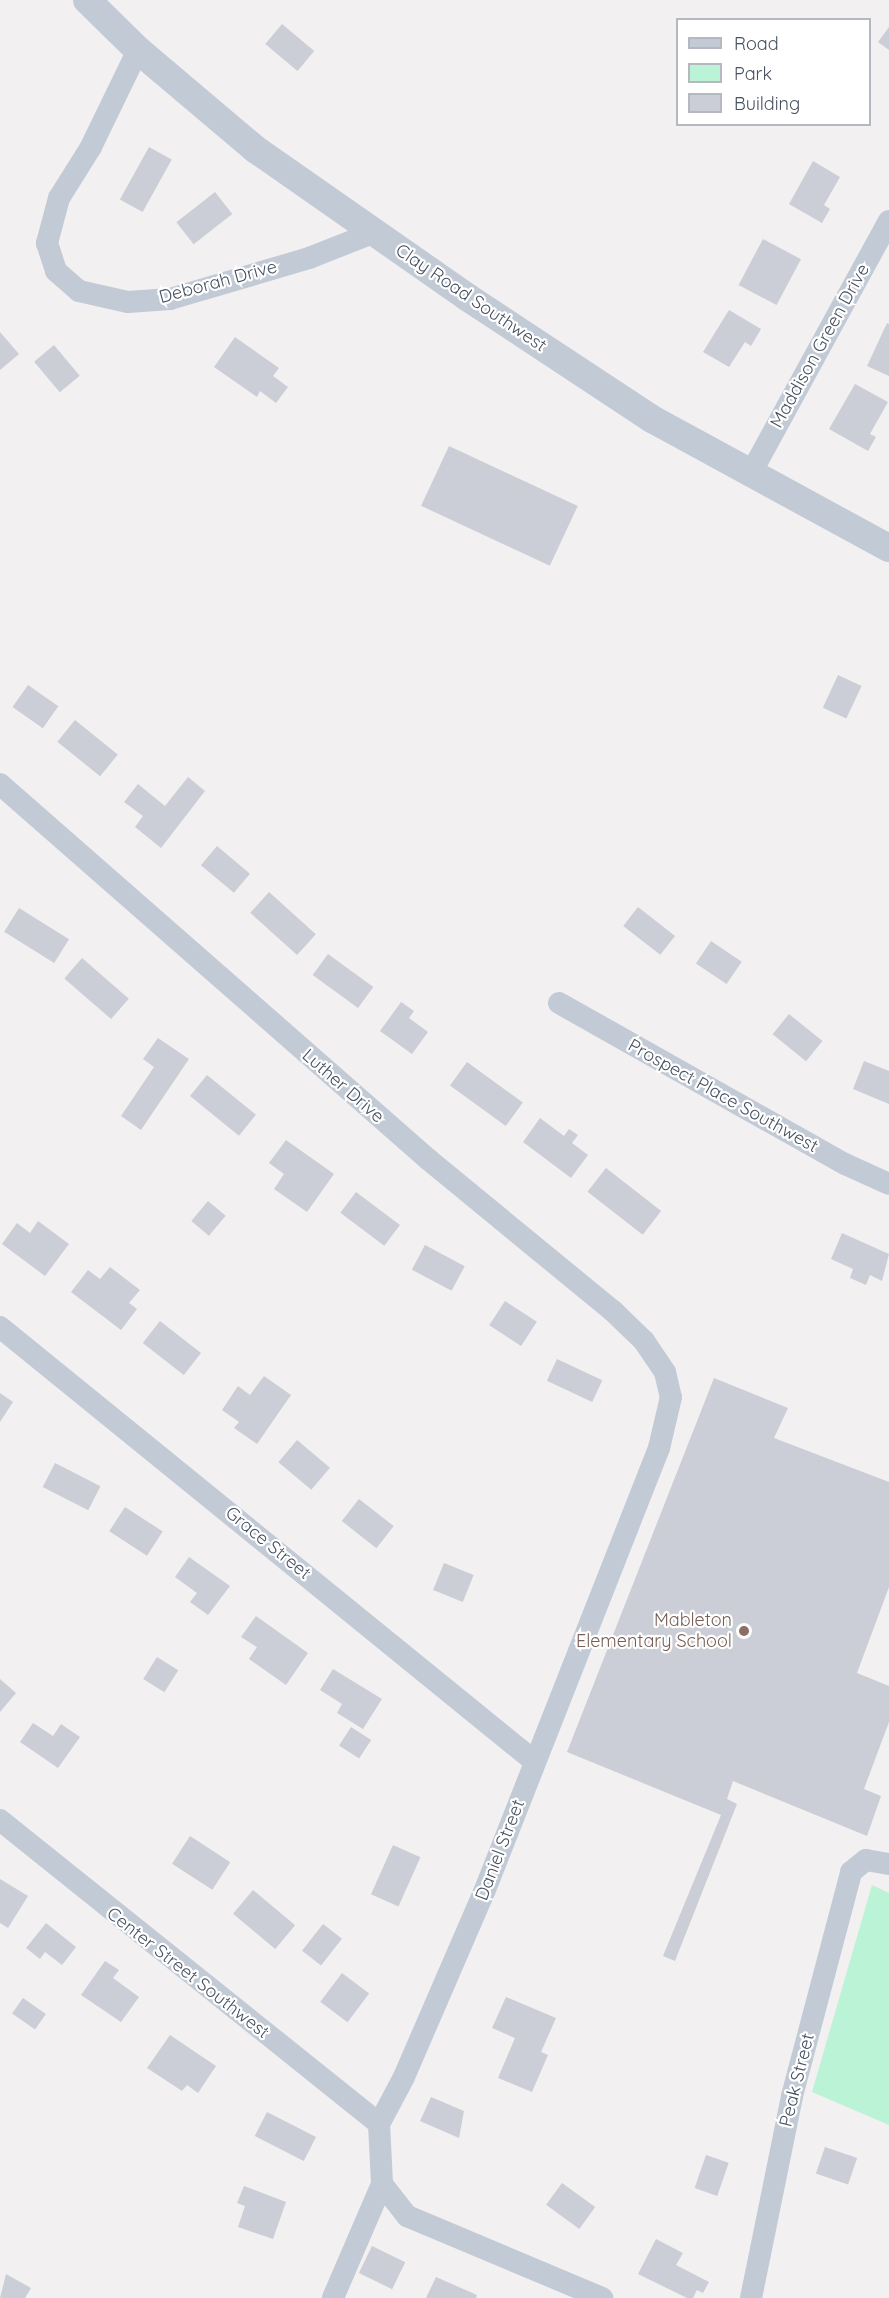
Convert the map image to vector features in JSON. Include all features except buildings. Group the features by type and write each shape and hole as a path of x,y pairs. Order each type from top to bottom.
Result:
{"street":[{"name":"Clay Road Southwest","path":"87,0 138,50 255,149 375,232 652,419 752,471 889,548"},
{"name":"Deborah Drive","path":"138,50 91,147 58,198 47,243 56,270 79,291 128,302 170,299 309,258 375,232"},
{"name":"Maddison Green Drive","path":"752,471 889,221"},
{"name":"Luther Drive","path":"0,784 429,1160 613,1311 644,1341 664,1372 671,1397"},
{"name":"Prospect Place Southwest","path":"559,1003 845,1164 889,1184"},
{"name":"Grace Street","path":"0,1327 534,1761"},
{"name":"Daniel Street","path":"378,2124 404,2077 480,1903 659,1448 671,1397"},
{"name":"Center Street Southwest","path":"0,1820 378,2124"},
{"name":"Peak Street","path":"751,2298 792,2096 855,1865 866,1860 889,1864"},
{"path":"333,2298 382,2184 378,2124"},
{"path":"382,2184 407,2216 602,2298"}],"green space":[{"path":"872,1885 889,1893 889,2125 812,2092"}],"place":[{"name":"Mableton Elementary School","path":"744,1631"}]}
